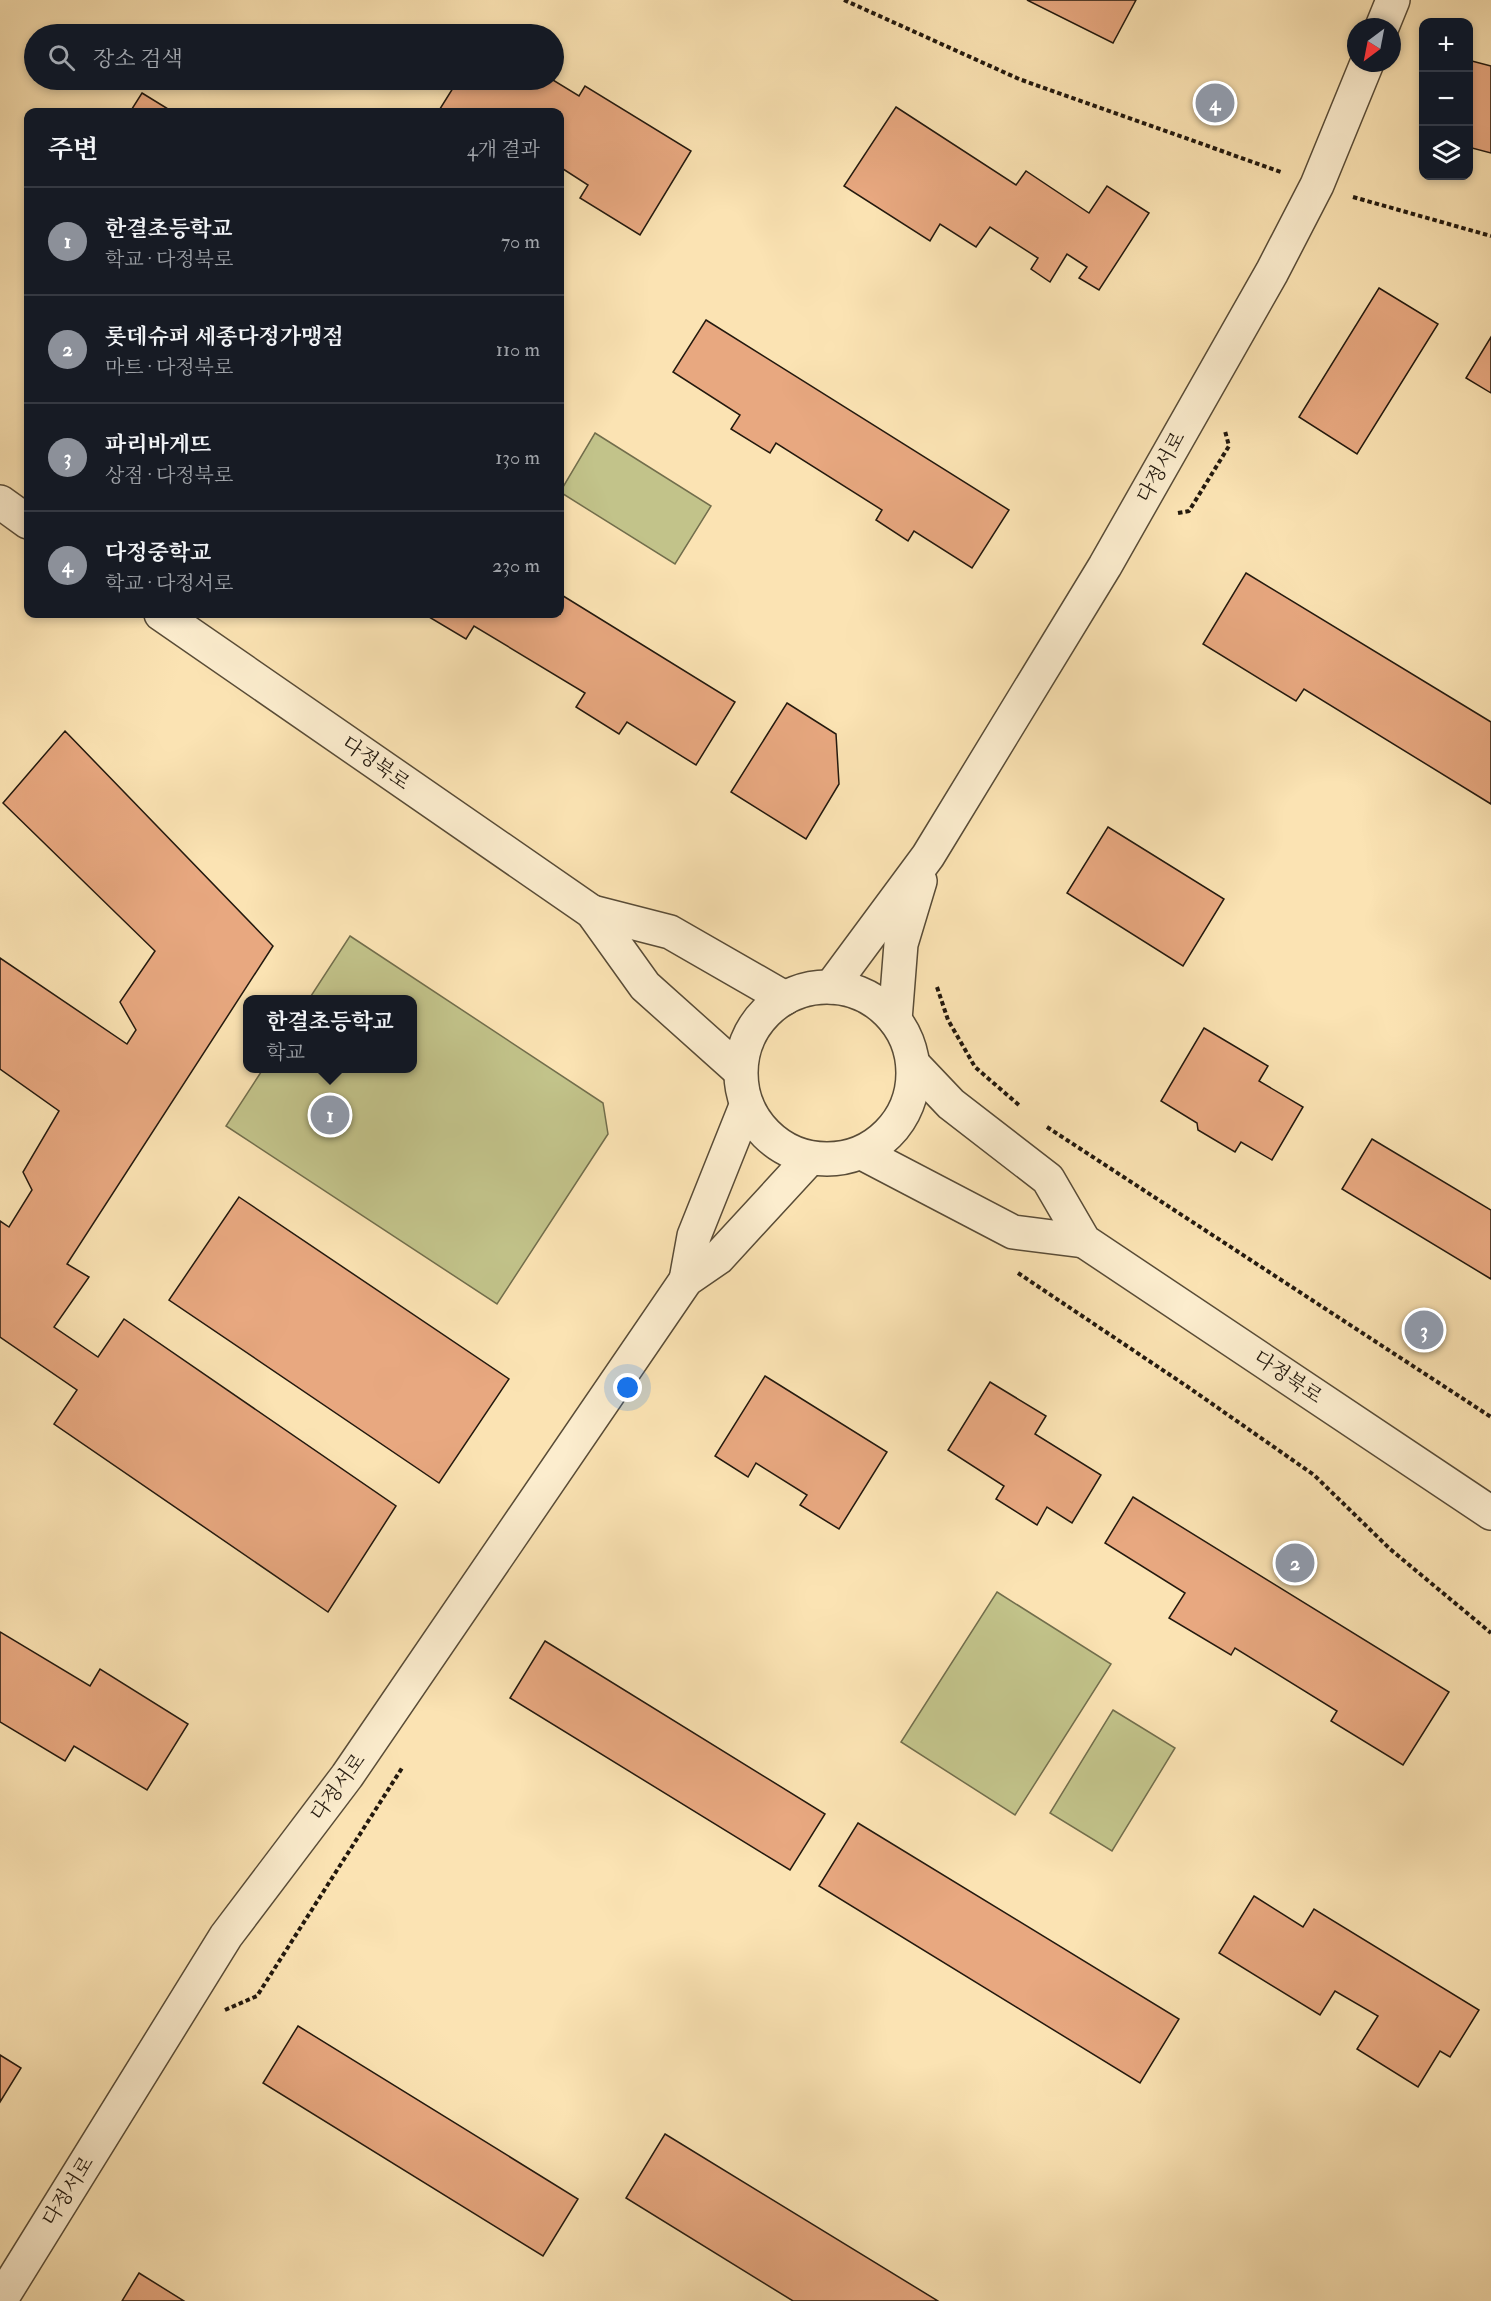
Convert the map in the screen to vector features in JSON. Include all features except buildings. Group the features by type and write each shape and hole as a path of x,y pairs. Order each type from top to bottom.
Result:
{"street":[{"path":"1386,18 1393,0"},
{"name":"다정서로","path":"928,856 1105,566 1272,272 1317,185 1363,72"},
{"path":"0,502 24,519"},
{"name":"다정북로","path":"167,618 592,912"},
{"path":"831,987 928,856"},
{"path":"894,1020 901,944 928,856"},
{"path":"592,912 670,932 785,998"},
{"path":"592,912 645,986 740,1071"},
{"path":"831,987 855,992 877,1003 894,1020 907,1041 913,1064 912,1091 902,1117 885,1138 862,1153 836,1159 810,1158 783,1148 762,1130 746,1106 741,1089 740,1071 746,1042 761,1016 785,998 807,989 831,987"},
{"path":"913,1064 951,1104 1048,1179 1084,1241"},
{"path":"686,1280 694,1236 746,1106"},
{"path":"862,1153 1013,1232 1084,1241"},
{"path":"686,1280 718,1258 810,1158"},
{"name":"다정북로","path":"1084,1241 1491,1513"},
{"name":"다정서로","path":"0,2301 226,1936 347,1776 686,1280"}],"path":[{"path":"844,0 1020,79 1317,185 1491,236"},
{"path":"1177,513 1189,512 1229,446 1224,429"},
{"path":"934,978 948,1020 975,1067 1026,1111"},
{"path":"1043,1125 1491,1417"},
{"path":"1018,1273 1314,1475 1390,1549 1491,1633"},
{"path":"221,2012 257,1996 408,1759"}],"green space":[{"path":"595,433 711,506 675,564 564,495 564,485"},
{"path":"350,936 603,1103 608,1134 497,1304 226,1126 260,1073 417,1073 417,995 312,995"},
{"path":"997,1592 1111,1664 1015,1815 901,1742"},
{"path":"1113,1710 1175,1748 1112,1851 1050,1813"}],"place":[{"name":"다정중학교","path":"1215,103"},
{"name":"한결초등학교","path":"330,1115"},
{"name":"파리바게뜨","path":"1424,1330"},
{"name":"롯데슈퍼 세종다정가맹점","path":"1295,1563"}]}
